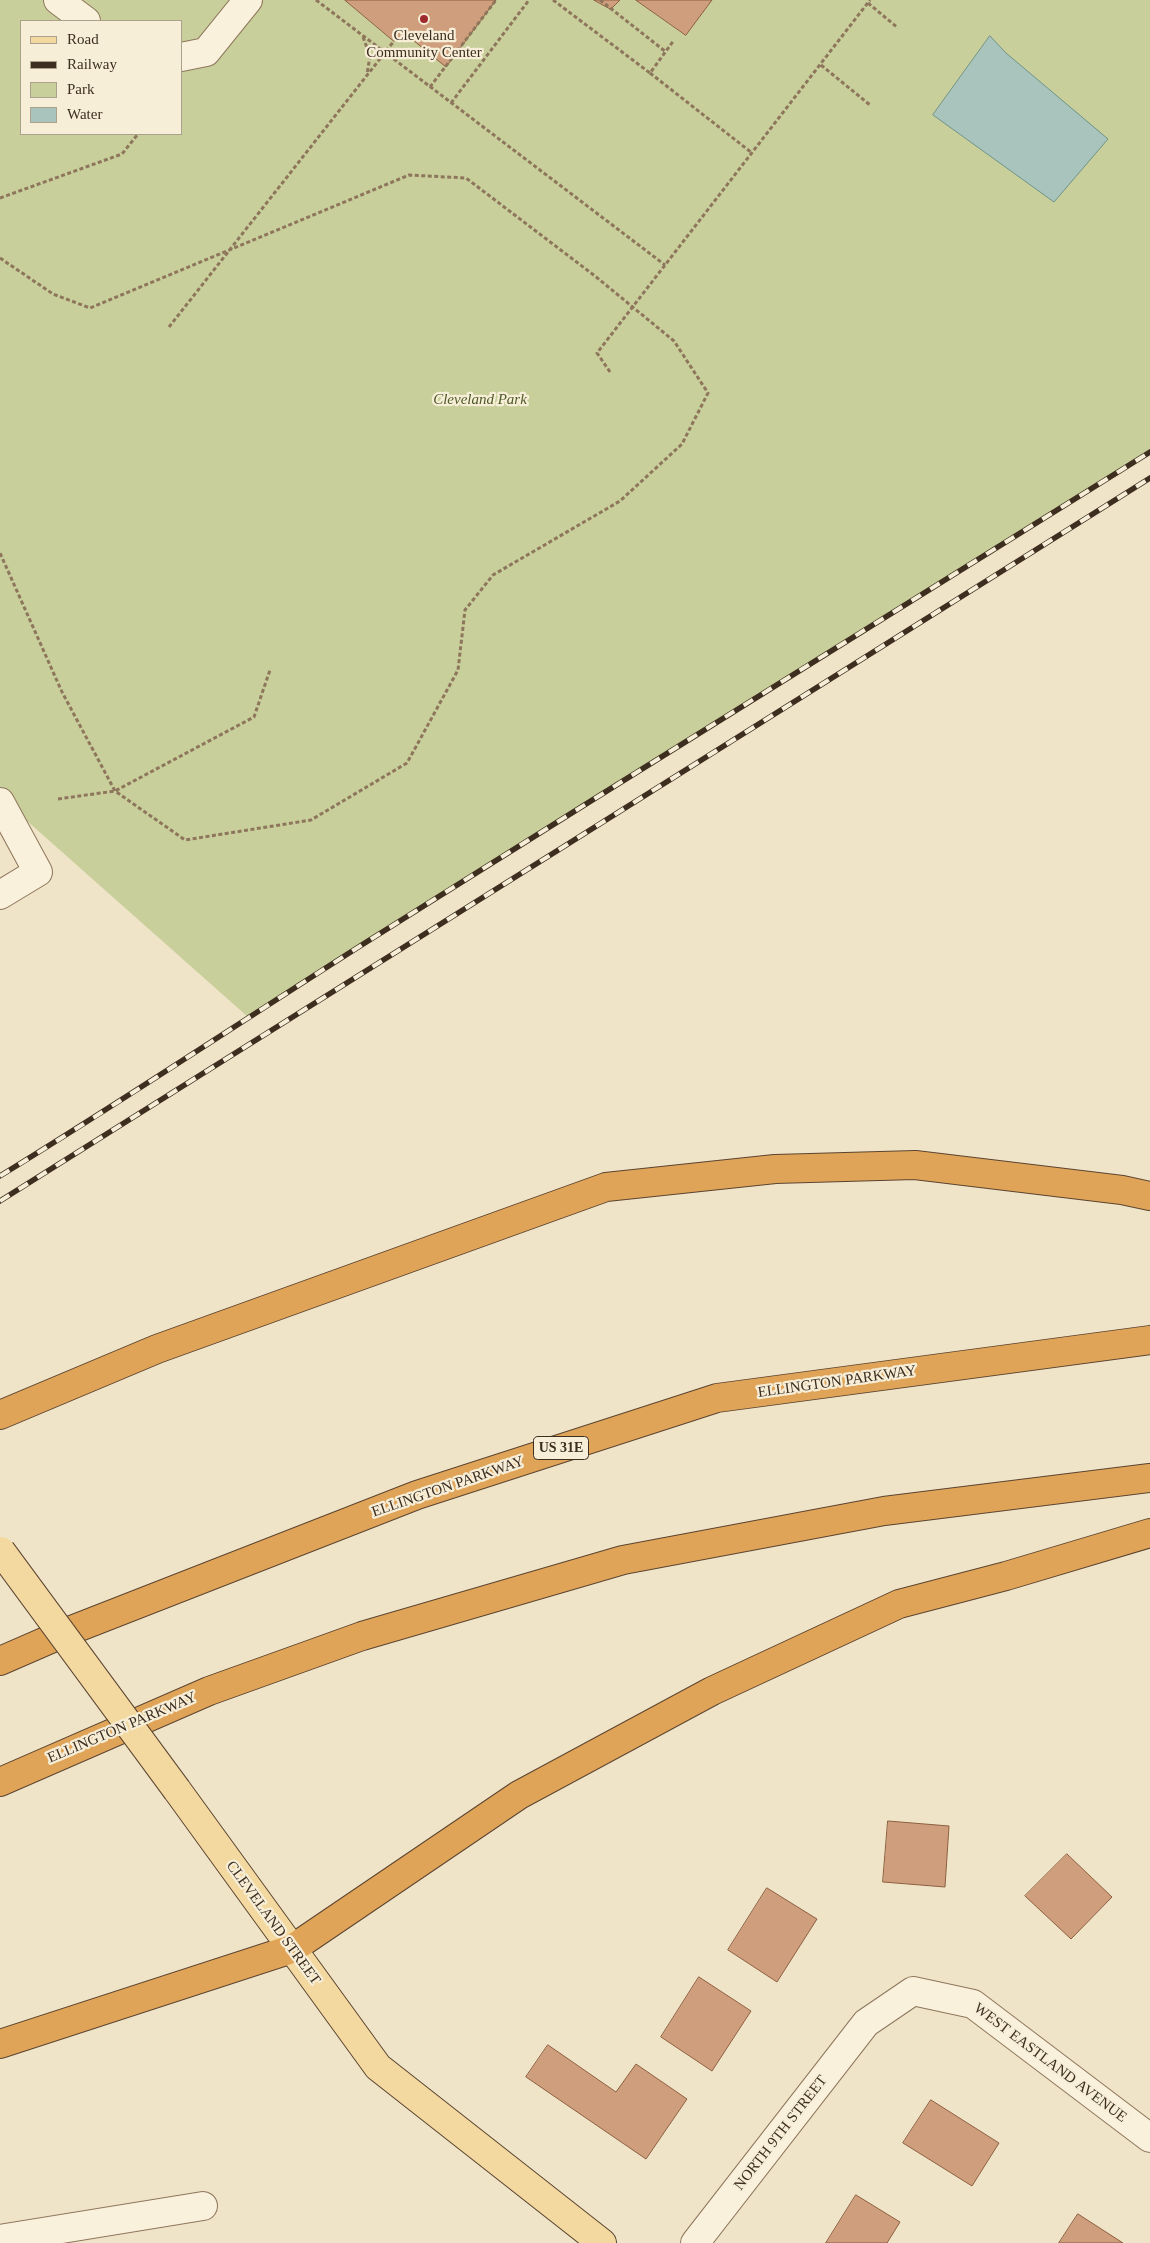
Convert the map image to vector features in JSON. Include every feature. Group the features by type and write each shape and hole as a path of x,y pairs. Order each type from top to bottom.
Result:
{"highway":[{"path":"0,1416 157,1349 606,1187 775,1169 915,1165 1122,1190 1150,1196"},
{"name":"ELLINGTON PARKWAY","path":"0,1661 69,1631 417,1495 716,1398 1150,1340"},
{"name":"ELLINGTON PARKWAY","path":"0,1782 209,1690 362,1636 623,1560 884,1511 1150,1478"},
{"path":"0,2044 292,1949 519,1795 712,1691 899,1604 1006,1576 1150,1533"}],"main road":[{"name":"CLEVELAND STREET","path":"0,1551 177,1790 378,2067 602,2243"}],"street":[{"path":"58,0 85,20"},
{"path":"182,58 206,52 248,0"},
{"path":"0,802 38,872 0,895"},
{"name":"WEST EASTLAND AVENUE","path":"866,2024 913,1991 973,2004 1150,2138"},
{"name":"NORTH 9TH STREET","path":"695,2243 866,2024"},
{"path":"0,2239 203,2206"}],"path":[{"path":"316,0 665,265"},
{"path":"430,87 496,0"},
{"path":"451,103 529,0"},
{"path":"553,0 752,153"},
{"path":"600,0 666,52"},
{"path":"610,372 597,353 869,2 898,28"},
{"path":"363,36 370,56 366,76"},
{"path":"650,73 674,40"},
{"path":"169,327 394,41"},
{"path":"820,64 870,105"},
{"path":"0,198 122,154 137,135"},
{"path":"0,258 52,294 90,308 409,175 466,178 595,276 674,341 708,393 682,444 620,501 493,575 465,610 458,670 407,763 311,820 185,840 115,791 62,692 0,553"},
{"path":"58,799 115,791 254,717 270,670"}],"green space":[{"name":"Cleveland Park","path":"0,0 1150,0 1150,451 248,1017 0,797"}],"water":[{"path":"990,36 1006,53 1108,139 1054,202 933,115"}],"building":[{"name":"Cleveland Community Center","path":"345,0 496,0 446,67 408,36 394,41"},
{"path":"594,0 620,0 611,9"},
{"path":"636,0 712,0 686,35"},
{"path":"888,1821 949,1826 945,1887 883,1882"},
{"path":"1067,1854 1112,1897 1071,1939 1025,1896"},
{"path":"767,1888 817,1919 777,1982 728,1950"},
{"path":"699,1977 751,2011 712,2071 661,2037"},
{"path":"548,2045 616,2092 636,2064 687,2099 646,2159 526,2077"},
{"path":"931,2100 999,2143 972,2186 903,2143"},
{"path":"856,2195 900,2222 887,2243 826,2243"},
{"path":"1078,2214 1123,2243 1059,2243"}],"railway":[{"path":"0,1176 322,970 1150,452"},
{"path":"0,1201 1150,478"}],"place":[{"name":"Cleveland Community Center","path":"424,19"}]}
